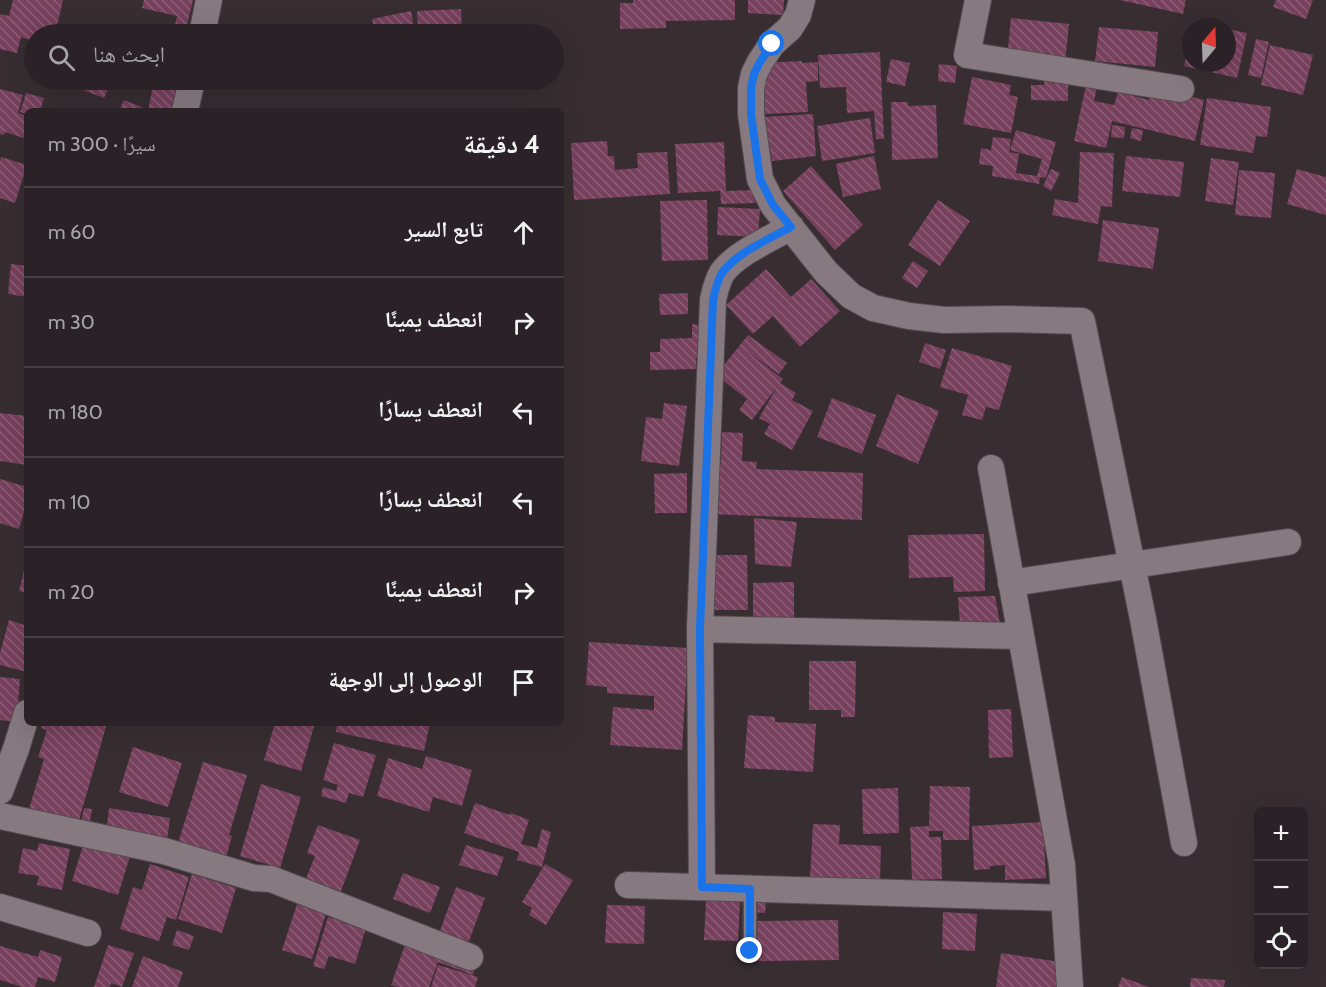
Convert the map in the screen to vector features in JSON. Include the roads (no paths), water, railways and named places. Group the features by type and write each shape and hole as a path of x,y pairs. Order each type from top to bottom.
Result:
{"street":[{"path":"204,24 209,0"},
{"path":"802,0 798,15 790,28 772,44 754,74 751,88 751,114 760,179 773,205 826,272 851,296 873,308 909,316 944,320 1083,321 1184,843"},
{"path":"978,0 967,55 1181,89"},
{"path":"186,108 190,90"},
{"path":"702,887 700,628 713,300 721,274 729,265 791,227"},
{"path":"991,468 1062,865 1070,987"},
{"path":"1011,582 1288,542"},
{"path":"700,628 1021,636"},
{"path":"0,791 24,723"},
{"path":"0,816 164,851 254,878 271,879 470,957"},
{"path":"628,885 1064,898"},
{"path":"0,907 88,933"}],"lane":[{"path":"750,889 750,951"}]}
